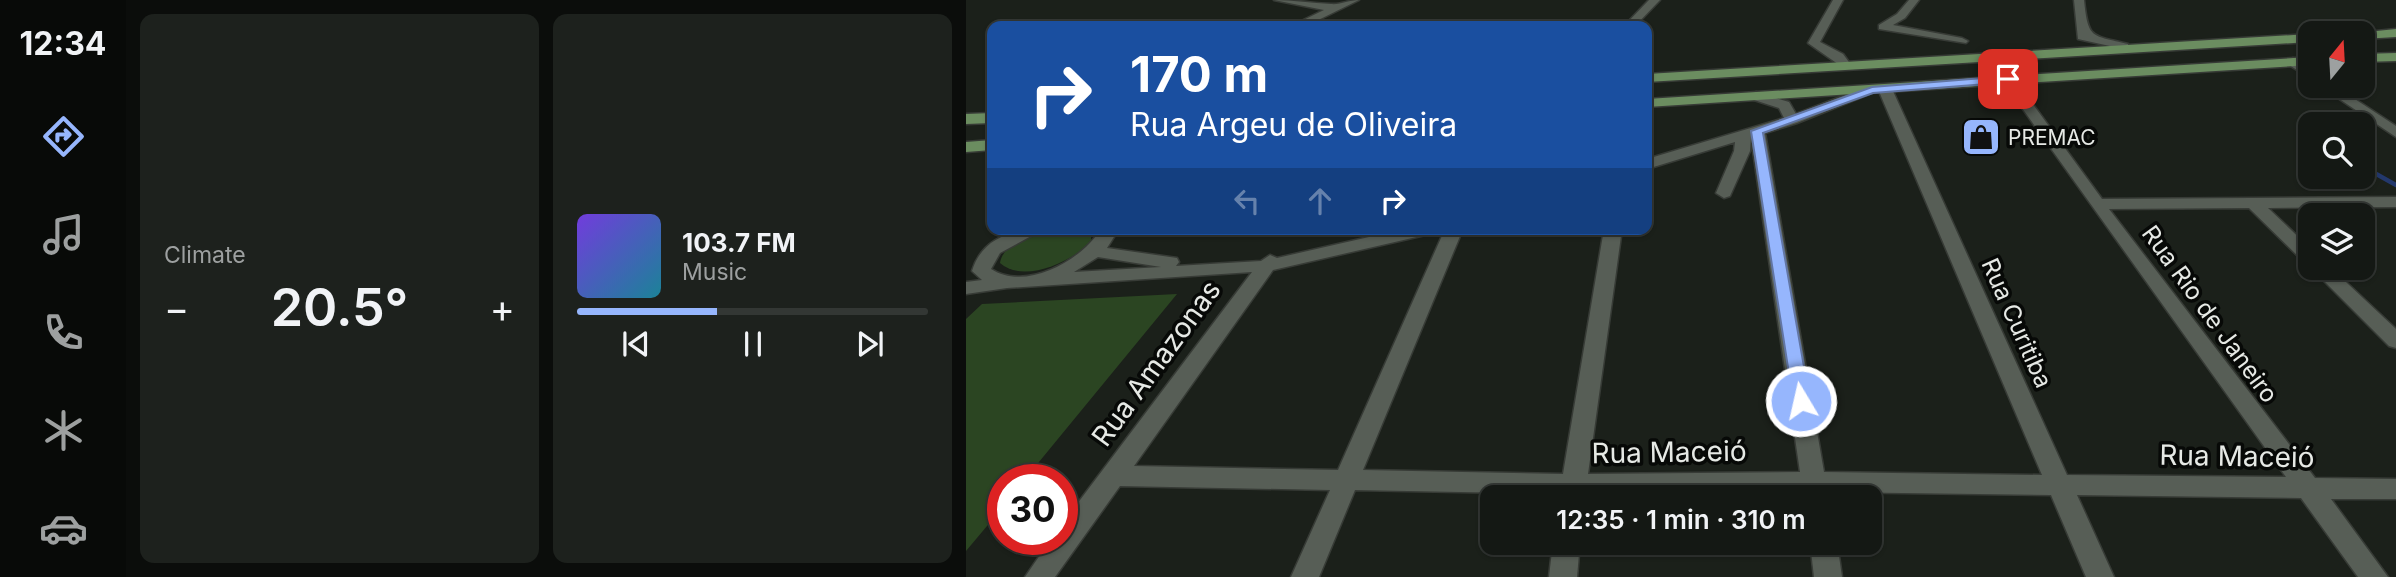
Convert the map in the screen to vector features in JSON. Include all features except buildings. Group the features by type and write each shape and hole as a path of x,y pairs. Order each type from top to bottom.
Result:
{"main road":[{"path":"2375,34 2396,33"},
{"path":"1652,78 2124,47 2298,39"},
{"path":"2375,58 2396,57"},
{"path":"1652,103 2298,62"},
{"path":"966,119 987,118"},
{"path":"966,147 987,145"}],"street":[{"path":"1279,0 1336,8"},
{"path":"1308,21 1354,0"},
{"path":"1634,21 1655,0"},
{"path":"1838,0 1814,43 1839,57 1845,65"},
{"path":"1914,0 1902,16 1883,27 1962,41"},
{"path":"2079,0 2083,50"},
{"path":"2081,26 2090,38 2124,47"},
{"path":"2294,62 2298,65"},
{"name":"Rua Rio de Janeiro","path":"2008,79 2097,204 2374,577"},
{"path":"1652,162 1749,134 1878,90"},
{"name":"Rua Curitiba","path":"1878,90 2100,577"},
{"path":"1756,96 1784,105 1792,120"},
{"path":"2345,98 2396,133"},
{"path":"1724,193 1749,134"},
{"path":"1749,134 1814,485"},
{"path":"2252,202 2298,246"},
{"path":"2097,204 2396,202"},
{"path":"1004,283 988,279 974,264 1015,235"},
{"path":"966,288 1270,260 1339,250 1403,235"},
{"path":"1305,577 1451,235"},
{"path":"1574,485 1612,235"},
{"path":"1027,281 1054,274 1079,263 1101,238 1163,262 1270,260"},
{"name":"Rua Amazonas","path":"1039,577 1270,260"},
{"path":"2332,280 2396,341"},
{"name":"Rua Maceió","path":"1111,476 1347,480 1480,486"},
{"name":"Rua Maceió","path":"1882,488 2059,484 2396,489"},
{"path":"1563,577 1566,555"},
{"path":"1825,555 1828,577"}],"green space":[{"path":"1091,235 1091,241 1072,256 1047,268 1021,271 1000,263 1006,250 1025,237"},
{"path":"1177,294 1037,464 987,464 987,526 966,551 966,319 982,304"}],"waterway":[{"path":"2375,173 2396,185"}],"place":[{"name":"PREMAC","path":"1981,137"}],"route":[{"path":"1801,401 1757,131 1872,90 2008,79"}]}
